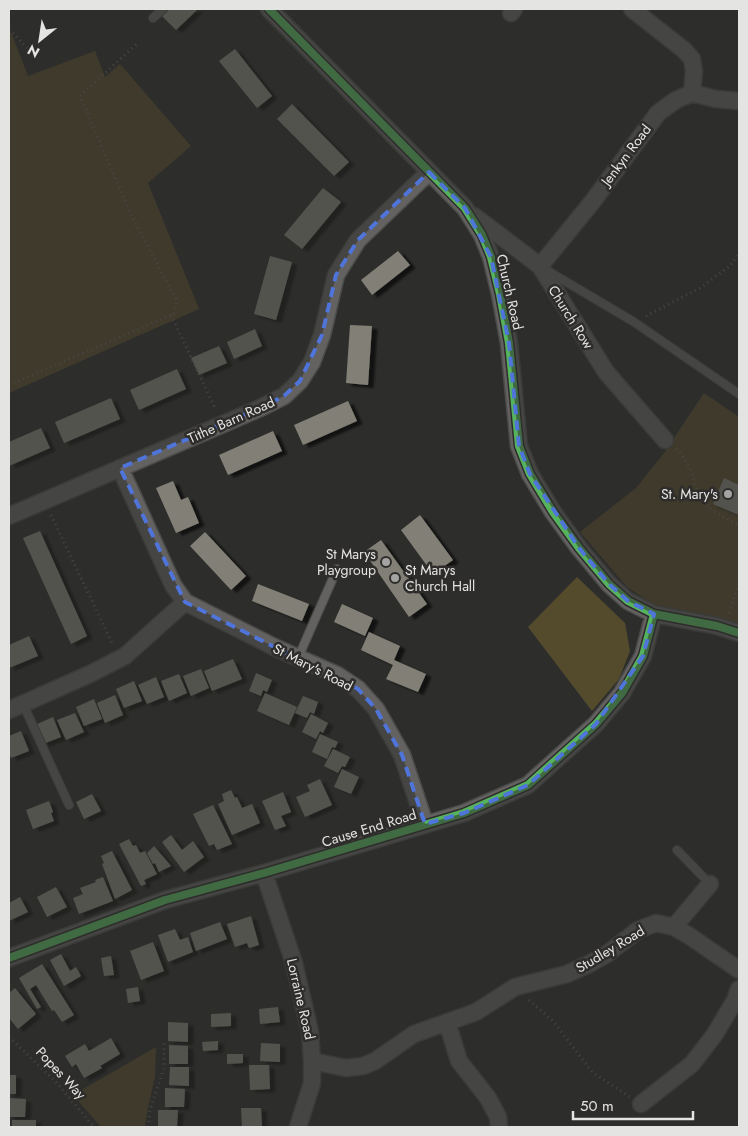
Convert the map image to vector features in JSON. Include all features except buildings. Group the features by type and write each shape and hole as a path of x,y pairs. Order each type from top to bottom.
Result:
{"street":[{"name":"Church Road","path":"268,9 465,208 482,236 491,257 509,343 519,446 530,474 553,512 579,548 609,584 628,601 654,614 732,631"},
{"path":"632,9 684,50 692,60 694,70 692,93 716,99 739,101"},
{"name":"Jenkyn Road","path":"540,266 593,201 658,113 676,100 692,93"},
{"name":"Tithe Barn Road","path":"9,516 284,396 300,381 312,362 322,335 336,275 358,240 430,172"},
{"name":"Church Row","path":"465,208 540,266 606,372 665,440"},
{"path":"491,257 514,247"},
{"path":"16,707 125,656 185,602 173,585 120,468"},
{"name":"St Mary's Road","path":"185,602 336,675 358,689 376,709 402,755 425,824"},
{"name":"Cause End Road","path":"9,958 164,900 264,873 464,813 528,784 596,724 622,693 642,656 654,614"},
{"name":"Lorraine Road","path":"264,873 294,963 310,1032 312,1083 298,1127"},
{"path":"674,927 710,884"},
{"name":"Studley Road","path":"312,1061 346,1068 363,1066 376,1061 414,1034 476,1012 515,987 567,974 589,964 607,954 638,930 656,923 674,927 739,970"},
{"path":"641,1104 692,1064 715,1034 739,989"},
{"path":"447,1022 459,1061 488,1098 498,1117 499,1127"}],"lane":[{"path":"153,18 163,9"},
{"path":"540,266 634,322 739,394"},
{"path":"298,658 337,569"},
{"path":"16,707 70,805"},
{"path":"677,850 710,884"}],"path":[{"path":"9,30 27,48"},
{"path":"9,385 174,314 177,301 132,217 80,96 139,42"},
{"path":"634,322 700,288 730,266 739,254"},
{"path":"171,315 223,424"},
{"path":"665,440 683,456 692,473 698,494 712,510 739,526"},
{"path":"44,500 119,659"},
{"path":"732,631 739,583"},
{"path":"515,987 554,1022 592,1072 641,1104"},
{"path":"148,1127 150,1110 164,1068 164,1044"}],"highlighted area":[{"path":"429,172 465,208 491,257 509,343 519,446 530,474 579,548 609,584 628,601 654,614 643,656 596,724 528,785 464,813 425,824 402,755 376,709 358,689 185,602 120,468 260,408 284,396 300,381 322,335 336,275 358,240"}],"shaded area":[{"path":"9,27 28,76 95,51 105,77 120,64 191,146 148,183 199,309 9,393"},
{"path":"704,393 739,417 739,626 661,609 627,587 580,532 636,488 664,453"},
{"path":"577,577 625,623 630,651 619,679 592,711 528,627"},
{"path":"156,1047 155,1076 145,1127 101,1127 73,1095"}],"cycle path":[{"path":"269,9 465,208 482,235 491,257 509,343 519,446 530,474 553,512 579,548 609,584 628,601 654,614 717,626 739,633"},
{"path":"9,958 165,900 264,873 464,813 528,785 596,724 622,693 643,656 654,614"}],"place":[{"name":"St. Mary's","path":"728,494"},
{"name":"St Marys Playgroup","path":"386,562"},
{"name":"St Marys Church Hall","path":"395,578"}]}
